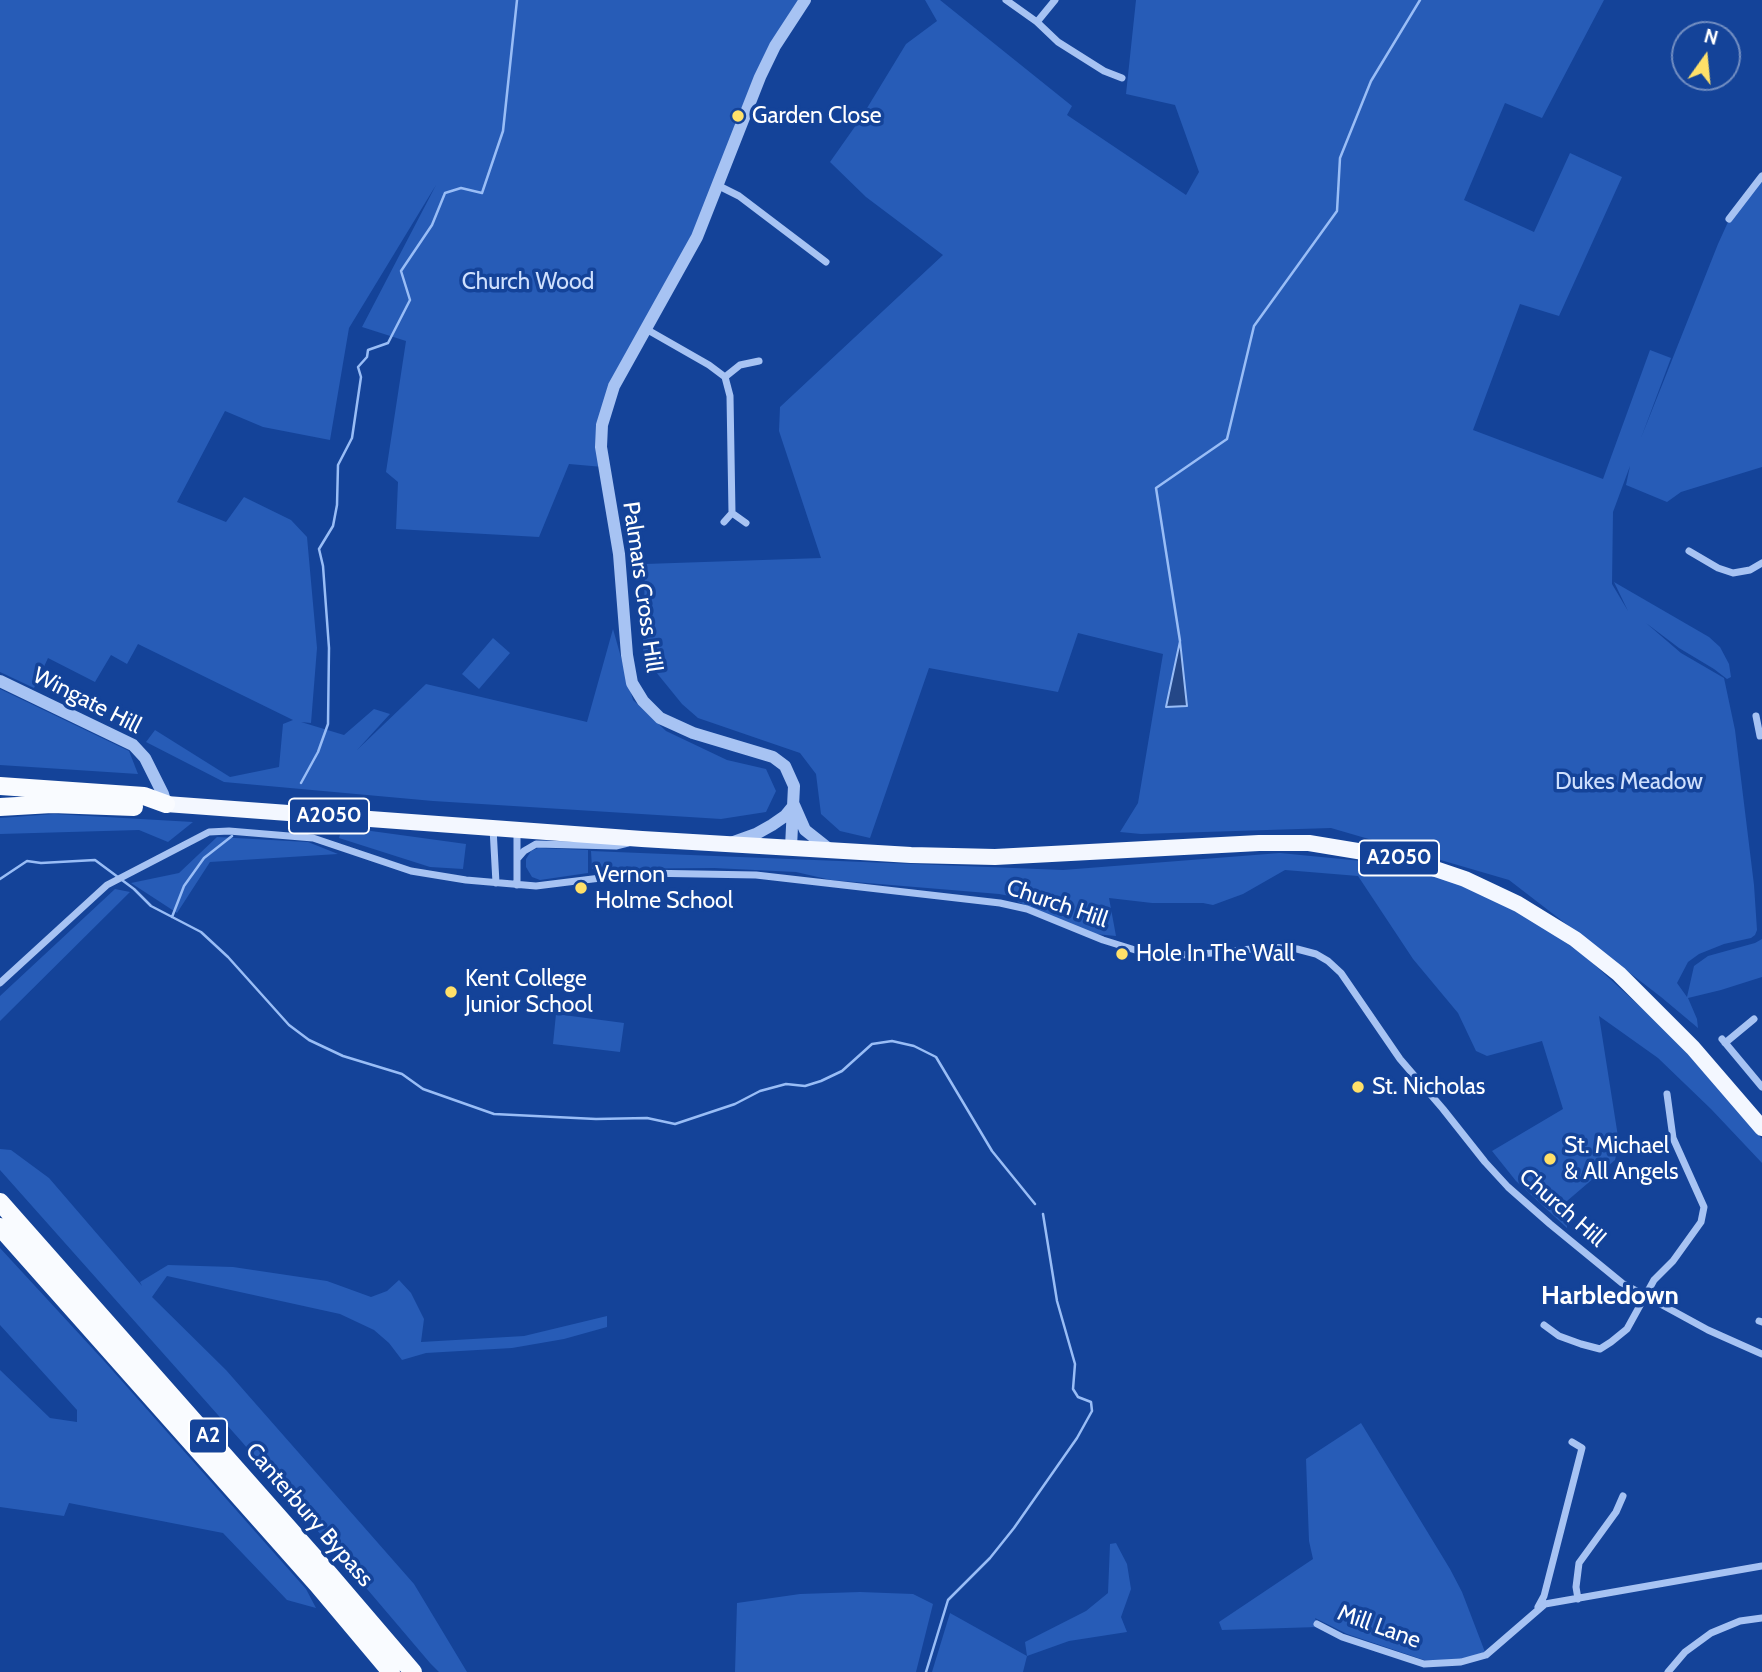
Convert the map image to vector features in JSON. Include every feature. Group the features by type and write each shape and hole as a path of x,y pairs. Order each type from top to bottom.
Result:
{"highway":[{"path":"0,786 144,796 166,804"},
{"path":"0,807 52,804 143,808 166,804"},
{"name":"Canterbury Bypass","path":"0,1202 413,1672"},
{"name":"Canterbury Bypass","path":"0,1227 317,1584 391,1672"}],"main road":[{"name":"A2050","path":"166,804 831,850 995,857 1259,843 1309,843 1406,859 1465,879 1518,904 1575,939 1619,974 1693,1048 1762,1128"}],"street":[{"name":"Palmars Cross Hill","path":"791,847 794,786 789,773 779,761 694,733 660,718 643,701 632,683 627,655 619,554 601,447 604,418 614,386 697,237 760,77 775,46 805,0"},
{"path":"1006,0 1037,22 1058,42 1104,71 1122,78"},
{"path":"1037,22 1055,0"},
{"path":"1729,219 1762,176"},
{"path":"717,185 739,195 826,262"},
{"path":"646,329 725,377 730,396 732,513 724,522"},
{"path":"725,377 740,365 759,361"},
{"path":"732,513 746,523"},
{"path":"1689,551 1718,568 1733,573 1750,570 1762,563"},
{"name":"Wingate Hill","path":"0,681 133,745 145,758 166,804"},
{"path":"1756,716 1760,736"},
{"path":"1748,728 1760,726"},
{"path":"728,844 756,834 785,816 794,805 805,830 831,850"},
{"path":"493,828 496,883"},
{"path":"517,830 517,885"},
{"name":"Church Hill","path":"0,983 113,881 209,832 229,831 313,838 411,871 496,883 558,884 641,873 756,875 1000,903 1036,913 1103,940 1147,954 1192,956 1271,947 1316,954 1342,973 1400,1059 1508,1187 1592,1260 1644,1296 1708,1330 1762,1354"},
{"path":"519,859 524,851 536,844 616,846 642,839"},
{"path":"1754,1019 1724,1041 1762,1087"},
{"path":"1544,1325 1559,1336 1600,1349 1627,1329 1654,1280 1673,1261 1700,1222 1704,1207 1673,1138 1667,1094"},
{"name":"Mill Lane","path":"1317,1624 1342,1637 1424,1664 1451,1664 1486,1655 1532,1617 1544,1596 1582,1448 1572,1442"},
{"path":"1578,1599 1576,1587 1579,1563 1616,1512 1623,1496"},
{"name":"Mill Lane","path":"1536,1610 1545,1604 1762,1566"},
{"path":"1668,1672 1685,1652 1712,1633 1740,1620 1762,1618"}],"green space":[{"name":"Church Wood","path":"0,0 805,0 775,46 697,237 606,410 603,467 569,464 539,537 396,529 398,482 386,472 406,341 362,327 436,185 349,328 330,440 263,427 225,411 177,502 226,522 244,497 291,520 307,537 317,648 311,723 301,722 344,735 374,709 390,714 357,750 426,684 587,722 613,629 633,700 666,731 727,760 766,769 776,791 766,812 721,819 433,801 224,782 146,742 155,730 230,777 279,767 283,724 293,720 138,644 127,664 111,655 95,682 48,658 34,688 0,672"},
{"name":"Dukes Meadow","path":"925,0 940,0 1072,106 1067,115 1186,195 1199,172 1175,105 1126,94 1136,0 1604,0 1542,118 1505,103 1464,200 1534,232 1570,153 1622,177 1559,316 1520,304 1473,430 1603,479 1650,350 1671,358 1641,438 1733,211 1762,176 1762,467 1681,492 1667,502 1626,485 1630,466 1613,512 1612,584 1628,611 1614,582 1709,637 1720,647 1729,664 1731,677 1727,679 1646,623 1681,653 1724,678 1735,730 1754,885 1755,935 1699,954 1688,962 1677,983 1687,997 1694,966 1708,956 1762,939 1762,977 1688,998 1698,1028 1509,880 1331,828 1141,834 1120,832 1138,803 1163,654 1078,633 1058,692 929,668 870,838 840,831 821,814 816,774 800,753 698,718 682,704 643,656 645,564 821,558 779,431 780,407 943,255 866,197 830,162 861,118 906,44 937,21"},
{"path":"493,638 510,653 479,689 462,674"},
{"path":"0,689 129,751 138,774 0,765"},
{"path":"54,814 193,822 168,842 139,830 0,834 0,818"},
{"path":"342,827 466,844 463,869 430,867 339,838"},
{"path":"217,837 308,842 338,854 210,862 177,913 131,883 179,873"},
{"path":"538,848 588,850 588,873 540,880 532,877 526,867 526,859 531,851"},
{"path":"591,851 1063,870 1280,853 1393,864 1445,879 1493,899 1541,925 1586,957 1657,1022 1725,1093 1762,1139 1762,1163 1658,1058 1599,1016 1619,1143 1615,1160 1567,1201 1567,1228 1516,1181 1492,1151 1563,1109 1542,1041 1487,1056 1476,1051 1458,1013 1413,959 1358,876 1285,870 1243,894 1213,905 1152,903 1109,898 1116,936 1095,934 1018,902 1015,897 999,894 831,880 796,872 714,868 592,869"},
{"path":"115,889 130,892 0,1021 0,996"},
{"path":"556,1014 624,1023 620,1052 553,1044"},
{"path":"0,1149 11,1150 49,1178 142,1286 140,1282 168,1265 233,1267 327,1281 371,1297 387,1291 399,1280 411,1293 424,1319 421,1342 524,1336 607,1316 607,1327 564,1339 512,1348 426,1353 402,1360 374,1330 340,1314 167,1276 152,1297 226,1370 414,1584 467,1672 439,1672 430,1663 242,1442 0,1170"},
{"path":"0,1248 306,1589 316,1608 287,1600 223,1533 69,1503 64,1516 0,1507 0,1370 50,1418 77,1422 77,1410 0,1325"},
{"path":"1361,1423 1450,1569 1462,1592 1485,1652 1461,1660 1424,1660 1347,1634 1315,1618 1318,1627 1222,1630 1219,1622 1313,1559 1309,1541 1306,1459"},
{"path":"1116,1543 1127,1564 1131,1589 1121,1617 1127,1632 1069,1641 1027,1656 1025,1642 1086,1611 1108,1593 1110,1544"},
{"path":"800,1594 913,1594 933,1604 916,1672 735,1672 737,1603"},
{"path":"950,1613 1027,1656 1023,1672 932,1672"}],"shaded area":[{"path":"1180,641 1187,706 1166,707"}],"waterway":[{"path":"301,783 318,752 328,724 329,648 323,566 319,549 333,526 337,505 338,465 352,438 361,377 358,367 367,357 368,350 388,343 410,300 401,271 432,225 445,193 461,188 482,193 503,131 517,0"},
{"path":"1180,641 1156,488 1227,439 1254,326 1337,211 1340,158 1371,81 1420,0"},
{"path":"172,917 184,886 204,858 232,836"},
{"path":"0,879 27,861 41,863 95,860 134,889 151,906 201,932 228,957 289,1025 309,1040 343,1056 402,1074 423,1089 494,1114 596,1119 647,1118 675,1124 735,1104 760,1091 786,1084 805,1086 821,1081 842,1071 872,1044 892,1041 914,1046 936,1057 992,1151 1035,1204"},
{"path":"926,1672 948,1600 990,1558 1014,1528 1077,1438 1092,1411 1091,1402 1078,1397 1073,1389 1075,1364 1057,1301 1043,1214"}],"place":[{"name":"Garden Close","path":"738,116"},
{"name":"Vernon Holme School","path":"581,888"},
{"name":"Hole In The Wall","path":"1122,954"},
{"name":"Kent College Junior School","path":"451,992"},
{"name":"St. Nicholas","path":"1358,1087"},
{"name":"St. Michael & All Angels","path":"1550,1159"}],"district":[{"name":"Harbledown","path":"1610,1296"}]}
